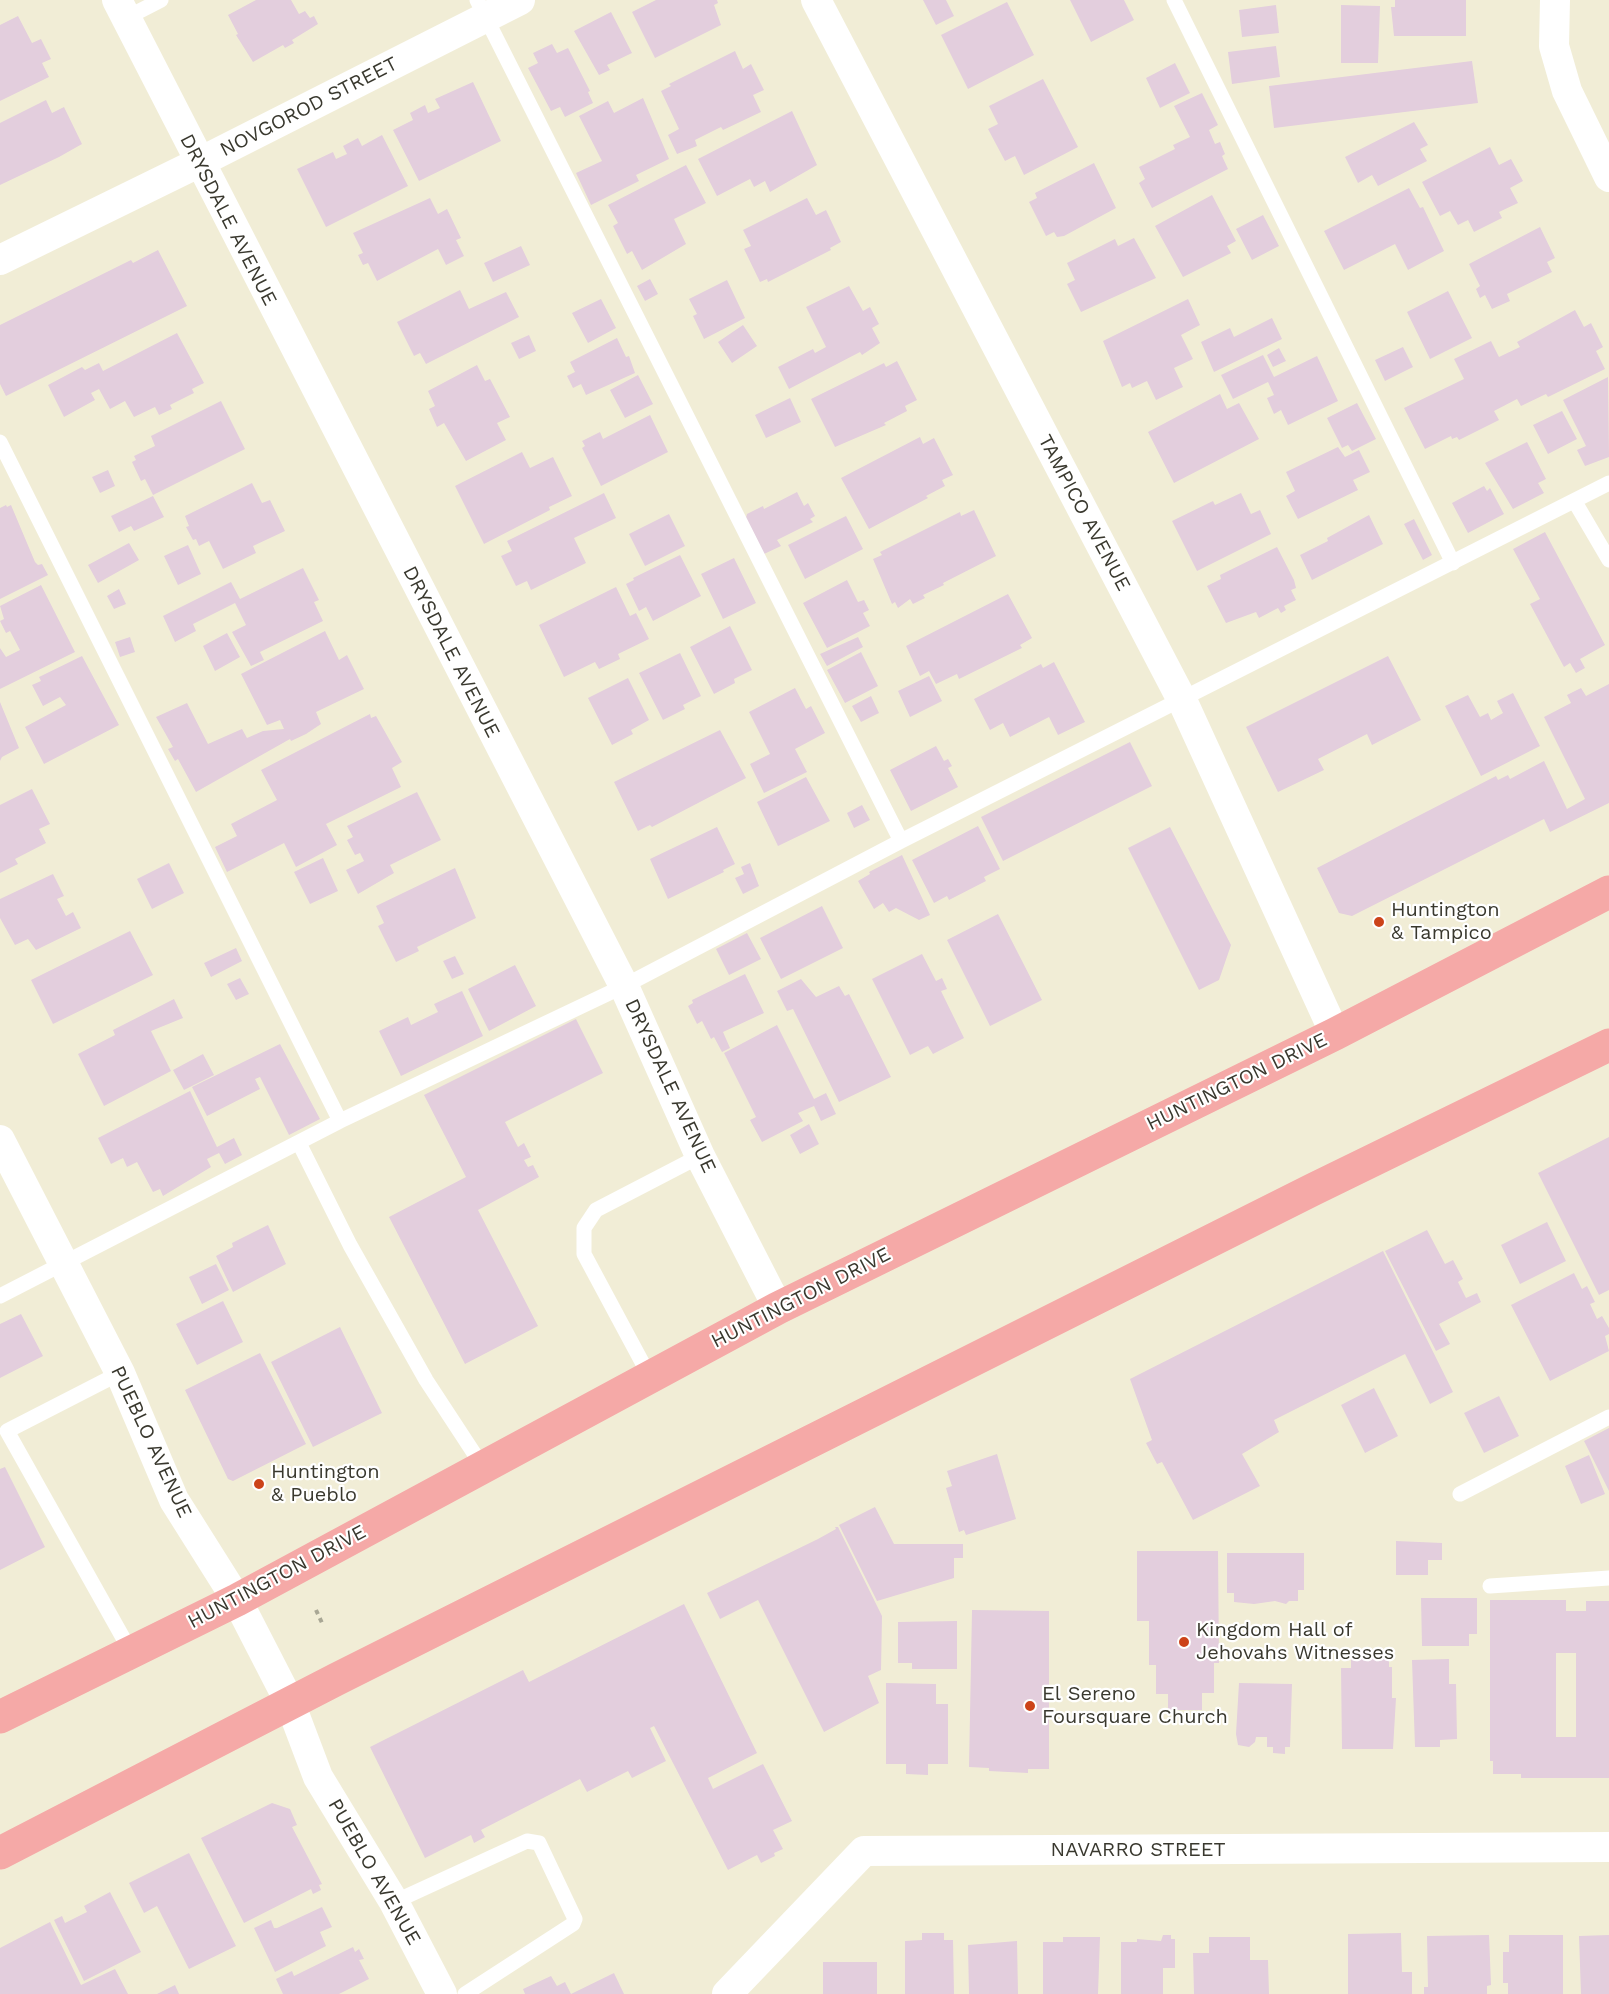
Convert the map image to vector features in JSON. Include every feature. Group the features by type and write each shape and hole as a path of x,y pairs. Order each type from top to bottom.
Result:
{"main road":[{"name":"HUNTINGTON DRIVE","path":"0,1717 237,1600 778,1308 1335,1034 1609,892"},
{"path":"0,1853 290,1703 1314,1189 1609,1045"}],"street":[{"name":"NOVGOROD STREET","path":"0,260 198,163 481,9 520,0"},
{"name":"TAMPICO AVENUE","path":"816,0 1182,700 1335,1034"},
{"path":"1555,0 1554,46 1567,91 1609,177"},
{"name":"DRYSDALE AVENUE","path":"121,9 198,163 624,986 700,1156 778,1308"},
{"name":"PUEBLO AVENUE","path":"0,1140 120,1373 174,1500 237,1600 290,1703 318,1777 394,1902 442,1994"},
{"name":"NAVARRO STREET","path":"727,1994 864,1851 1609,1847"}],"lane":[{"path":"121,9 161,0"},
{"path":"1174,0 1453,563"},
{"path":"481,9 901,841"},
{"path":"0,442 340,1121"},
{"path":"0,1296 340,1121 624,986 901,841 1609,483"},
{"path":"1575,502 1609,560"},
{"path":"299,1143 350,1245 426,1380 483,1467"},
{"path":"650,1377 584,1254 584,1228 596,1210 700,1156"},
{"path":"120,1373 7,1431 131,1652"},
{"path":"1460,1494 1609,1417"},
{"path":"1490,1586 1609,1578"},
{"path":"394,1902 527,1841 539,1842 575,1919 573,1924 465,1994"}],"path":[{"path":"316,1610 323,1625"}],"building":[{"path":"256,0 291,0 299,14 305,11 310,18 314,16 318,24 292,40 294,43 285,48 283,45 253,62 236,35 238,34 228,15"},
{"path":"656,0 717,0 718,3 714,5 721,25 655,58 632,12"},
{"path":"923,0 946,0 954,16 936,25"},
{"path":"1070,0 1124,0 1134,20 1091,42"},
{"path":"1395,0 1466,0 1466,36 1394,36 1391,7 1395,7"},
{"path":"1007,2 1034,55 968,89 941,35"},
{"path":"1276,5 1279,33 1242,37 1239,10"},
{"path":"1341,5 1380,6 1378,63 1341,63"},
{"path":"611,12 632,53 607,65 610,70 599,75 574,31"},
{"path":"18,16 32,43 41,39 51,59 42,63 49,77 0,101 0,25"},
{"path":"552,44 557,53 568,48 590,91 588,92 593,103 565,117 560,107 551,111 528,68 538,63 533,53"},
{"path":"1276,46 1280,77 1232,84 1228,52"},
{"path":"735,51 743,69 751,64 764,90 753,95 761,112 723,130 721,127 695,140 697,146 677,154 668,135 679,129 661,91 671,86 669,84"},
{"path":"1472,61 1478,103 1274,128 1269,86"},
{"path":"1175,63 1190,93 1160,108 1146,78"},
{"path":"1043,79 1078,147 1024,175 1015,156 1005,161 988,129 998,124 989,106"},
{"path":"473,82 501,141 419,181 393,130 413,120 410,113 425,105 428,113 440,108 435,99"},
{"path":"1202,93 1218,125 1209,130 1215,144 1220,142 1225,154 1222,156 1228,169 1152,208 1139,183 1145,179 1139,167 1175,149 1173,145 1190,137 1174,106"},
{"path":"643,98 669,159 636,175 639,181 591,205 576,173 602,161 579,116 608,101 614,113"},
{"path":"46,100 52,113 64,107 82,144 0,185 0,123"},
{"path":"792,111 817,165 770,192 765,181 754,187 750,179 717,196 698,159"},
{"path":"1414,122 1428,145 1420,149 1427,161 1378,186 1372,175 1358,183 1345,157"},
{"path":"382,135 408,186 326,227 297,169 333,152 336,159 347,154 343,146 358,138 362,146"},
{"path":"1490,147 1499,165 1511,159 1523,181 1510,188 1518,203 1499,212 1502,218 1474,232 1468,220 1458,225 1450,211 1440,216 1422,182"},
{"path":"1094,163 1116,208 1064,236 1057,237 1054,232 1046,236 1029,202 1037,198 1035,193"},
{"path":"686,165 706,203 674,219 686,244 642,270 632,251 627,254 613,226 618,223 608,205"},
{"path":"1409,188 1420,208 1423,207 1444,251 1408,270 1395,244 1344,270 1324,231"},
{"path":"1212,195 1236,241 1227,246 1231,253 1183,277 1155,226"},
{"path":"430,198 438,214 447,209 461,238 456,240 464,256 446,265 438,249 377,281 368,263 363,265 358,255 363,253 353,233"},
{"path":"807,198 816,215 826,210 841,242 830,248 831,250 768,282 767,279 760,282 744,249 751,246 743,230"},
{"path":"1263,215 1279,246 1252,260 1236,229"},
{"path":"1540,227 1555,258 1547,262 1552,272 1507,294 1510,301 1492,309 1485,295 1480,298 1476,289 1480,286 1469,264"},
{"path":"1134,238 1156,278 1081,312 1067,284 1075,280 1067,263 1115,239 1118,246"},
{"path":"521,246 530,265 493,282 484,263"},
{"path":"158,250 187,306 6,396 0,384 0,325 131,260 133,263"},
{"path":"650,279 658,294 645,301 637,286"},
{"path":"727,280 745,318 704,339 693,316 697,314 689,299"},
{"path":"849,286 863,311 870,307 879,324 872,328 880,343 862,355 860,352 789,389 778,367 813,349 815,353 826,347 806,307"},
{"path":"460,290 469,309 506,292 519,317 426,364 420,353 414,356 397,322"},
{"path":"1448,291 1472,338 1430,359 1407,312"},
{"path":"601,299 616,328 588,343 572,313"},
{"path":"1188,299 1200,325 1181,335 1193,359 1174,368 1183,387 1156,400 1147,381 1132,388 1130,383 1122,387 1103,341"},
{"path":"1575,310 1584,327 1591,323 1603,347 1596,351 1605,369 1548,397 1546,394 1521,406 1517,399 1494,411 1499,420 1459,440 1457,437 1452,439 1451,436 1425,449 1404,408 1464,379 1454,359 1491,341 1499,357 1520,347 1517,342"},
{"path":"1272,318 1282,339 1214,372 1201,342 1230,328 1234,337"},
{"path":"743,325 757,346 732,363 718,342"},
{"path":"177,333 204,383 192,389 194,393 170,405 172,409 159,415 155,407 134,417 125,401 110,409 99,389 91,393 95,400 64,417 48,385 82,367 85,370 99,363 103,371"},
{"path":"529,335 536,351 519,359 511,343"},
{"path":"617,338 626,357 629,356 635,373 586,395 581,384 573,388 567,376 575,372 570,362"},
{"path":"1403,347 1413,367 1385,381 1375,360"},
{"path":"1279,348 1286,361 1273,367 1267,355"},
{"path":"1263,355 1274,377 1317,356 1338,401 1288,425 1281,410 1274,414 1267,398 1274,395 1268,382 1233,399 1221,375"},
{"path":"897,361 917,400 905,406 907,411 884,423 886,425 835,447 811,399 884,363 886,367"},
{"path":"477,365 485,381 490,379 510,417 497,423 506,440 466,461 444,423 437,427 429,409 435,406 428,391"},
{"path":"638,375 653,404 625,418 610,390"},
{"path":"1608,377 1609,457 1585,466 1577,450 1586,446 1563,400"},
{"path":"1220,394 1227,409 1239,403 1259,439 1174,483 1148,432"},
{"path":"790,398 801,422 766,438 755,415"},
{"path":"221,401 245,449 153,495 145,479 141,481 132,462 136,460 134,456 155,446 151,436"},
{"path":"1357,403 1376,439 1352,451 1348,445 1342,448 1327,418"},
{"path":"1562,411 1577,439 1548,454 1533,425"},
{"path":"650,415 668,452 601,486 582,448 585,446 582,441 600,432 603,439"},
{"path":"920,437 923,444 934,438 953,475 942,480 945,486 926,496 928,498 869,529 841,478"},
{"path":"1527,442 1546,479 1538,483 1544,493 1513,509 1485,463"},
{"path":"1338,447 1345,457 1359,450 1370,472 1353,480 1358,490 1298,519 1286,496 1295,491 1286,472"},
{"path":"522,452 530,468 553,457 572,496 484,544 455,486"},
{"path":"108,470 115,486 100,493 92,477"},
{"path":"252,483 262,503 270,500 285,531 253,546 256,553 223,569 209,541 199,546 196,539 193,540 186,527 189,526 185,516"},
{"path":"1484,486 1487,491 1490,488 1504,514 1468,533 1452,503"},
{"path":"797,492 804,506 808,503 815,516 810,519 813,522 777,540 781,546 764,554 746,518 747,514 763,506 764,509"},
{"path":"604,493 616,518 574,538 586,563 531,590 527,581 516,586 501,556 512,551 507,541"},
{"path":"1241,493 1251,514 1260,510 1271,534 1197,571 1172,521 1213,501 1215,505"},
{"path":"153,496 164,517 134,531 131,526 119,532 111,516"},
{"path":"6,505 7,507 11,505 35,562 38,565 42,564 48,575 0,599 0,508"},
{"path":"974,510 996,556 943,583 944,585 923,595 925,598 913,604 910,599 898,608 895,602 892,604 873,559 882,555 880,552 960,512 961,516"},
{"path":"669,514 685,546 645,566 629,534"},
{"path":"1369,515 1383,544 1312,580 1300,555 1328,541 1327,538"},
{"path":"846,516 863,549 805,579 788,545"},
{"path":"1414,519 1432,555 1423,560 1404,524"},
{"path":"1545,532 1605,645 1580,659 1585,668 1576,673 1570,663 1564,667 1530,604 1540,599 1513,549"},
{"path":"129,543 139,560 98,583 88,565"},
{"path":"188,545 201,574 178,585 164,556"},
{"path":"1277,547 1294,580 1296,588 1291,590 1296,600 1284,606 1286,610 1281,613 1278,608 1259,618 1256,612 1226,623 1207,586 1221,579 1220,575"},
{"path":"680,555 701,596 653,621 646,607 639,611 626,584 634,580 633,578"},
{"path":"734,558 756,603 723,619 701,574"},
{"path":"303,568 319,600 314,602 323,621 260,652 264,660 251,666 232,632 246,625 235,603 193,624 196,631 175,642 163,616 231,582 240,599"},
{"path":"847,580 858,602 864,600 869,610 863,613 870,626 827,648 803,603"},
{"path":"41,585 75,652 0,689 0,648 6,657 20,650 10,631 6,633 0,621 4,619 0,606"},
{"path":"616,587 630,616 636,613 649,639 618,654 620,659 599,669 595,662 564,677 539,625"},
{"path":"119,589 126,604 114,609 107,596"},
{"path":"1008,594 1032,638 1020,645 1022,648 959,679 957,674 936,684 929,671 920,676 906,646"},
{"path":"730,626 752,670 734,679 735,683 714,694 690,647"},
{"path":"325,631 339,660 347,655 364,689 316,712 321,724 306,734 291,741 290,739 196,792 178,759 175,761 168,749 173,747 156,717 187,703 208,744 242,729 247,738 263,731 284,729 280,720 267,725 241,674"},
{"path":"227,633 240,657 215,671 203,646"},
{"path":"130,637 135,652 120,657 115,642"},
{"path":"858,637 863,647 827,666 820,654"},
{"path":"861,652 878,686 845,703 827,670"},
{"path":"680,653 701,696 683,705 685,709 663,720 639,673"},
{"path":"82,656 119,725 44,764 25,727 66,705 60,697 43,706 32,685 41,681 39,677"},
{"path":"1388,656 1421,720 1372,745 1367,734 1318,759 1324,770 1278,792 1246,727"},
{"path":"1054,662 1085,722 1058,735 1049,717 1010,737 1003,723 990,730 974,699 1041,664 1043,668"},
{"path":"929,676 942,701 910,717 898,691"},
{"path":"628,678 649,720 631,730 633,734 612,745 588,698"},
{"path":"1609,684 1609,803 1550,832 1544,819 1352,916 1339,913 1317,868 1496,776 1498,780 1508,775 1510,779 1544,761 1567,809 1585,799 1544,717 1571,703 1567,695 1581,688 1586,696"},
{"path":"795,688 806,709 811,706 825,733 795,749 807,772 764,793 750,764 770,754 749,712"},
{"path":"1513,693 1540,746 1481,776 1445,706 1468,695 1480,717 1488,713 1491,720 1503,713 1497,701"},
{"path":"871,696 879,713 861,722 852,706"},
{"path":"0,702 19,748 2,757 0,761"},
{"path":"370,714 371,718 376,716 402,762 392,768 401,787 326,824 337,845 296,867 284,843 227,872 215,847 237,836 231,824 277,800 261,770"},
{"path":"720,730 746,778 652,827 650,825 638,831 614,782"},
{"path":"1130,742 1152,786 1003,861 981,817"},
{"path":"936,746 944,761 948,759 952,766 948,768 958,787 911,811 890,770"},
{"path":"806,777 830,821 778,846 757,802"},
{"path":"32,789 50,824 39,829 46,843 15,859 18,864 0,873 0,805"},
{"path":"417,792 441,840 390,865 394,873 358,894 346,870 364,861 360,853 355,855 347,840 353,837 347,826"},
{"path":"862,805 870,820 854,828 847,813"},
{"path":"978,826 1000,869 984,877 986,881 949,900 947,896 934,903 912,860"},
{"path":"717,827 735,864 723,870 724,872 668,899 650,859"},
{"path":"1170,827 1231,945 1219,980 1199,990 1128,848"},
{"path":"902,855 930,915 919,920 896,908 889,912 883,903 874,909 858,881 870,874 869,872"},
{"path":"323,858 338,891 310,904 294,872"},
{"path":"169,863 184,893 152,909 137,879"},
{"path":"750,863 759,886 743,894 735,878 744,874 741,867"},
{"path":"455,868 476,918 417,947 419,951 396,962 378,926 384,923 376,906"},
{"path":"53,874 64,896 57,899 66,916 73,912 81,928 36,950 28,939 15,945 0,918 0,899"},
{"path":"822,906 843,948 781,979 760,938"},
{"path":"998,914 1042,1000 990,1026 947,940"},
{"path":"130,931 153,975 53,1024 31,980"},
{"path":"747,933 761,959 729,975 716,949"},
{"path":"236,948 242,961 211,977 204,963"},
{"path":"922,954 936,981 942,978 947,989 941,991 964,1038 933,1054 928,1046 910,1055 872,979"},
{"path":"455,956 464,974 452,979 443,961"},
{"path":"515,965 536,1006 489,1031 468,989"},
{"path":"745,974 764,1013 723,1032 730,1048 722,1052 714,1037 711,1039 702,1021 697,1024 688,1006 693,1003 692,1000"},
{"path":"240,978 249,994 236,1000 227,984"},
{"path":"801,979 816,997 839,986 845,996 849,994 891,1077 839,1102 793,1009 787,1011 777,991"},
{"path":"462,991 483,1036 401,1076 379,1031 408,1017 411,1025 438,1012 434,1004"},
{"path":"174,999 183,1018 151,1031 171,1071 104,1106 78,1054 115,1035 113,1030"},
{"path":"576,1019 603,1073 505,1122 518,1147 524,1143 531,1157 524,1160 528,1167 533,1165 539,1177 478,1210 538,1326 465,1364 389,1217 466,1177 424,1095"},
{"path":"777,1025 814,1099 826,1093 836,1114 821,1121 814,1106 798,1113 803,1121 762,1142 750,1120 756,1117 724,1053"},
{"path":"280,1044 320,1119 289,1135 260,1077 255,1079 260,1089 207,1116 192,1087"},
{"path":"203,1054 214,1075 184,1090 173,1070"},
{"path":"190,1091 217,1147 234,1138 242,1155 225,1164 219,1153 207,1159 211,1167 163,1196 160,1189 153,1192 137,1162 127,1167 123,1158 111,1164 98,1138"},
{"path":"809,1124 819,1144 800,1154 790,1135"},
{"path":"1609,1137 1609,1290 1599,1295 1538,1173"},
{"path":"1547,1222 1566,1261 1520,1284 1501,1245"},
{"path":"268,1225 286,1264 233,1292 216,1256 233,1247 232,1243"},
{"path":"1427,1230 1445,1264 1453,1260 1463,1279 1458,1282 1466,1298 1477,1293 1481,1302 1439,1324 1450,1344 1436,1351 1385,1251"},
{"path":"1383,1251 1453,1392 1430,1404 1405,1354 1274,1420 1279,1432 1242,1454 1260,1486 1193,1520 1162,1462 1157,1464 1146,1443 1152,1440 1130,1379"},
{"path":"216,1264 229,1290 202,1304 189,1277"},
{"path":"1574,1273 1582,1289 1587,1286 1595,1302 1590,1304 1597,1319 1602,1316 1609,1328 1609,1334 1605,1336 1609,1351 1550,1381 1511,1305"},
{"path":"223,1301 243,1342 197,1365 176,1324"},
{"path":"21,1314 43,1356 0,1378 0,1324"},
{"path":"340,1327 382,1413 313,1447 271,1362"},
{"path":"260,1353 306,1444 233,1481 228,1479 185,1390"},
{"path":"1374,1388 1398,1436 1365,1453 1341,1405"},
{"path":"1499,1396 1519,1436 1484,1453 1464,1413"},
{"path":"1609,1428 1609,1491 1584,1441"},
{"path":"997,1454 1016,1519 966,1535 964,1530 959,1532 946,1488 952,1486 947,1471"},
{"path":"1589,1455 1605,1494 1581,1504 1565,1466"},
{"path":"5,1467 45,1547 0,1570 0,1469"},
{"path":"875,1507 894,1544 963,1544 963,1558 954,1558 954,1578 877,1601 839,1525"},
{"path":"835,1527 838,1527 882,1616 881,1670 868,1676 879,1703 824,1732 758,1600 720,1619 707,1593 818,1539 836,1529"},
{"path":"1396,1541 1442,1543 1442,1560 1428,1560 1428,1575 1396,1575"},
{"name":"Kingdom Hall of Jehovahs Witnesses","path":"1137,1551 1218,1551 1219,1663 1214,1663 1214,1693 1202,1693 1202,1710 1168,1710 1168,1694 1156,1694 1156,1665 1149,1665 1149,1621 1137,1621"},
{"path":"1227,1553 1304,1553 1304,1590 1298,1590 1298,1601 1289,1601 1286,1604 1275,1601 1254,1604 1234,1602 1234,1593 1227,1593"},
{"path":"1421,1598 1477,1598 1477,1634 1469,1634 1469,1646 1422,1646"},
{"path":"1490,1600 1566,1600 1566,1611 1586,1611 1586,1601 1609,1601 1609,1778 1521,1778 1521,1774 1493,1774 1493,1761 1490,1761","holes":["1556,1653 1576,1653 1576,1737 1556,1737"]},
{"path":"684,1604 757,1753 708,1778 713,1789 763,1764 792,1821 773,1830 783,1849 761,1863 757,1855 728,1870 654,1726 650,1728 666,1761 632,1778 628,1771 587,1792 580,1779 481,1830 485,1837 474,1843 471,1835 425,1858 370,1747 523,1670 529,1682"},
{"path":"972,1610 1049,1611 1049,1769 1028,1769 1028,1773 989,1771 989,1768 969,1767"},
{"path":"957,1621 957,1669 912,1669 912,1663 898,1663 898,1622"},
{"path":"1364,1653 1372,1653 1372,1658 1389,1658 1389,1667 1392,1667 1392,1698 1396,1698 1393,1749 1342,1749 1341,1668 1351,1668 1351,1658 1364,1658"},
{"path":"1449,1659 1449,1684 1456,1684 1457,1739 1440,1740 1440,1747 1415,1747 1412,1660"},
{"path":"886,1683 936,1684 936,1704 948,1704 948,1764 928,1764 928,1775 906,1774 906,1764 886,1764"},
{"path":"1239,1683 1292,1684 1290,1747 1285,1747 1285,1754 1273,1753 1273,1747 1267,1747 1267,1737 1256,1737 1255,1742 1249,1747 1238,1745 1236,1734"},
{"path":"272,1803 290,1809 297,1825 292,1827 322,1884 319,1885 321,1890 313,1894 311,1889 244,1923 201,1838"},
{"path":"189,1853 236,1946 189,1969 157,1906 144,1913 129,1883"},
{"path":"110,1892 141,1952 84,1981 54,1920 62,1916 65,1923 87,1912 84,1906"},
{"path":"322,1907 332,1927 320,1932 326,1946 275,1972 254,1928 271,1920 274,1928 277,1928"},
{"path":"50,1922 81,1985 115,1969 128,1994 0,1994 0,1948"},
{"path":"922,1933 944,1933 944,1940 953,1940 954,1994 905,1994 905,1941 922,1940"},
{"path":"1401,1933 1402,1972 1412,1972 1412,1994 1348,1994 1348,1934"},
{"path":"1163,1935 1171,1935 1171,1939 1175,1939 1175,1968 1163,1968 1163,1994 1121,1994 1121,1942 1137,1942 1137,1939 1161,1941"},
{"path":"1489,1935 1491,1985 1487,1986 1487,1994 1424,1994 1424,1987 1428,1987 1427,1936"},
{"path":"1509,1935 1563,1935 1563,1994 1508,1994 1508,1983 1503,1983 1503,1952 1509,1952"},
{"path":"1609,1935 1609,1994 1581,1994 1579,1936"},
{"path":"1063,1937 1100,1937 1098,1994 1043,1994 1043,1942 1063,1942"},
{"path":"1209,1937 1250,1937 1250,1960 1268,1960 1269,1994 1194,1994 1193,1953 1209,1953"},
{"path":"1017,1941 1018,1994 969,1994 968,1945"},
{"path":"353,1947 355,1952 359,1949 364,1959 359,1960 369,1979 339,1994 283,1994 276,1979 292,1971 294,1976"},
{"path":"823,1962 877,1962 877,1994 823,1994"},
{"path":"614,1973 624,1994 571,1994"},
{"path":"551,1976 557,1986 565,1982 571,1994 525,1994 523,1989"},
{"path":"175,1985 179,1994 157,1994"}],"place":[{"name":"Huntington & Tampico","path":"1379,922"},
{"name":"Huntington & Pueblo","path":"259,1484"},
{"name":"Kingdom Hall of Jehovahs Witnesses","path":"1184,1642"},
{"name":"El Sereno Foursquare Church","path":"1030,1706"}]}
